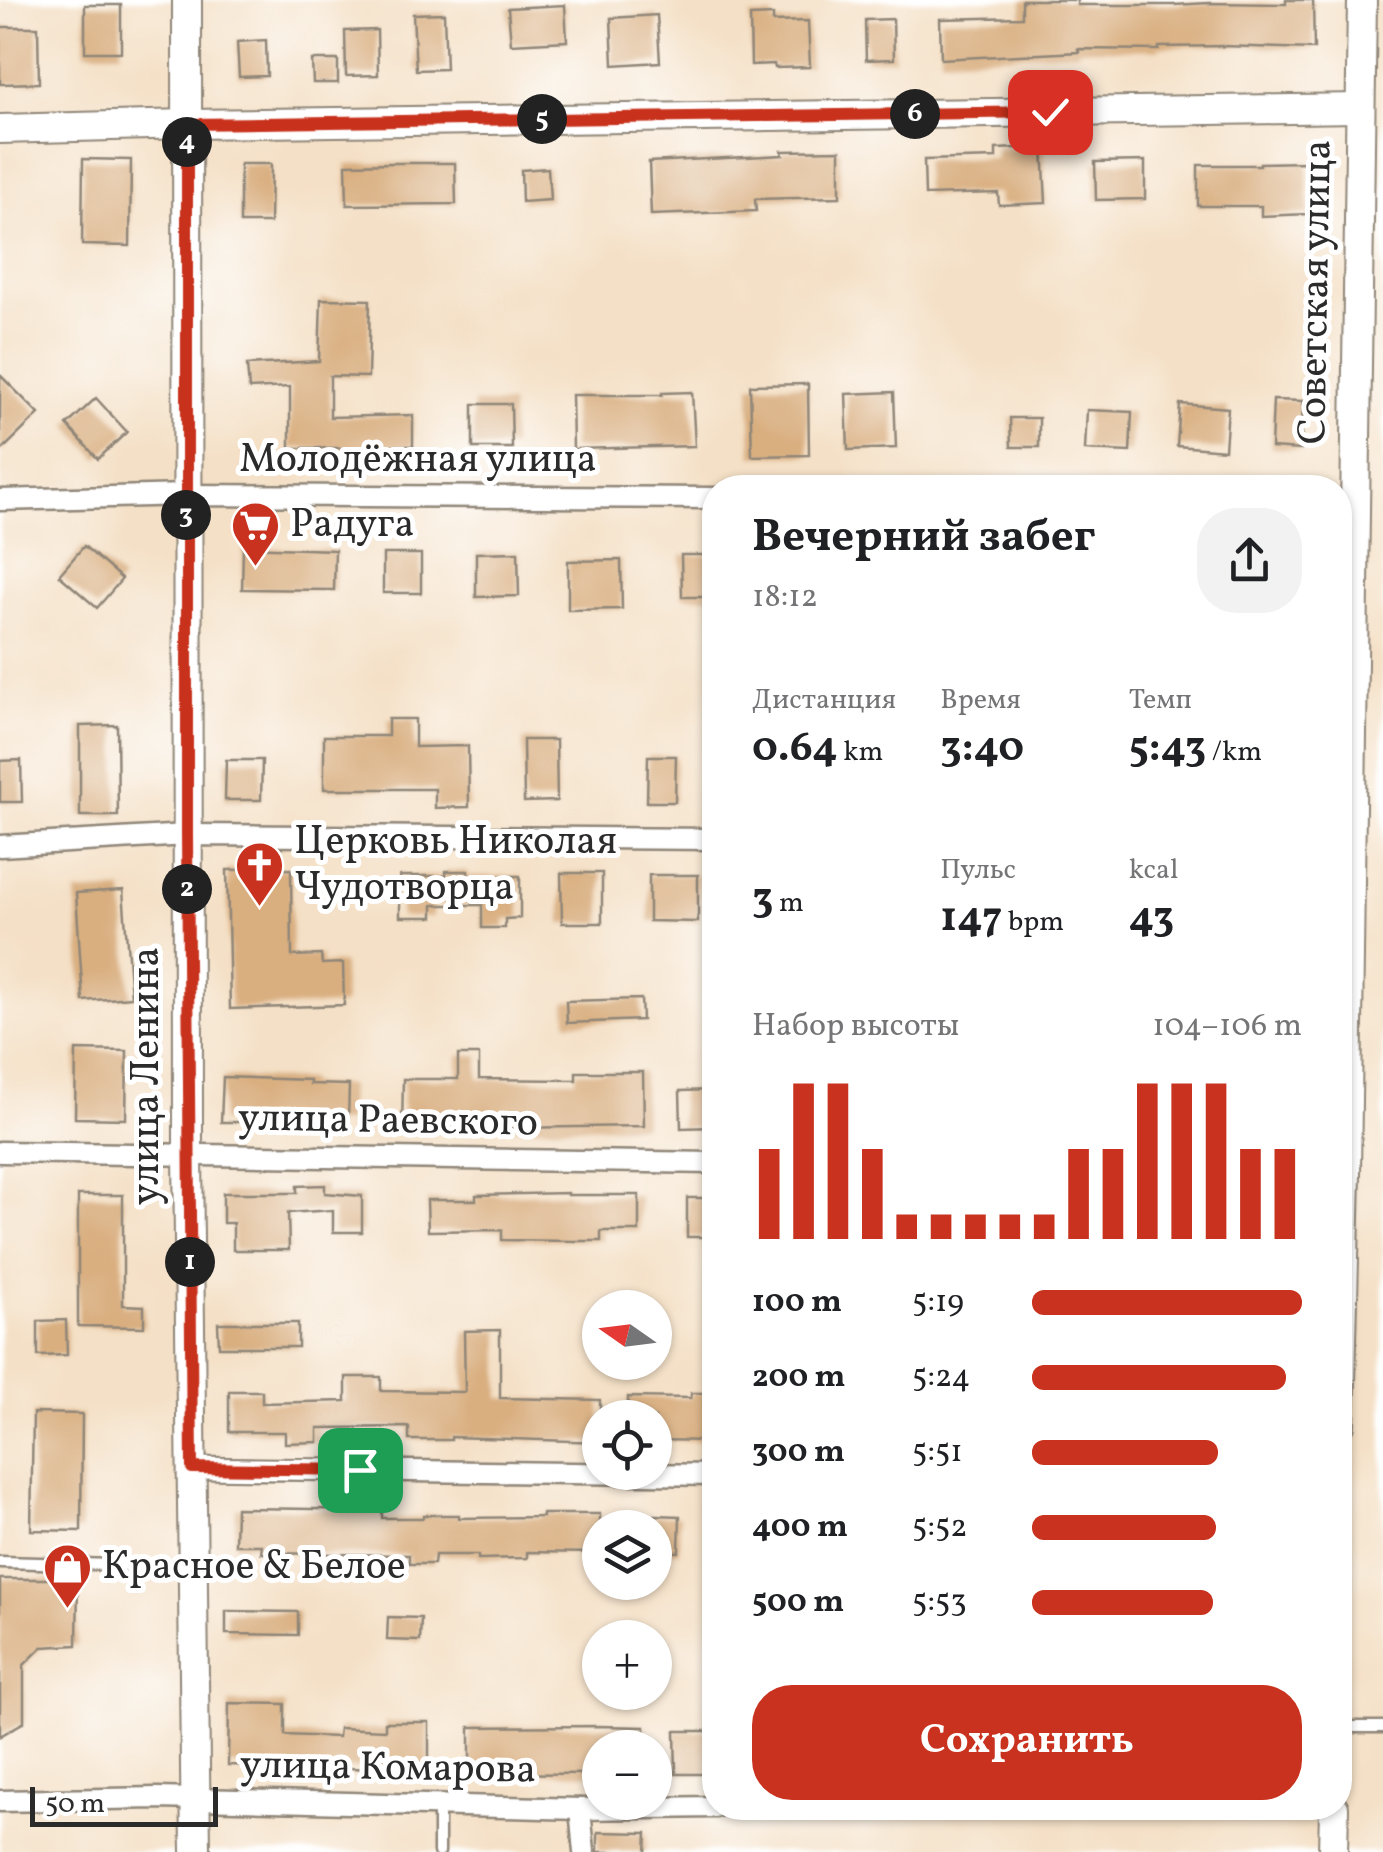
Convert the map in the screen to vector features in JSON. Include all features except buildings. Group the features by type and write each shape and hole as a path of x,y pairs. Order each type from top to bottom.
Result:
{"street":[{"name":"улица Ленина","path":"187,0 188,1154 196,1852"},
{"name":"Советская улица","path":"1348,475 1362,0"},
{"path":"0,129 1360,108"},
{"name":"Молодёжная улица","path":"0,500 186,495 702,498"},
{"path":"0,846 187,834 702,839"},
{"name":"улица Раевского","path":"0,1152 702,1163"},
{"path":"192,1468 702,1476"},
{"name":"улица Комарова","path":"0,1800 156,1798 580,1809 702,1807"},
{"path":"580,1809 584,1852"},
{"path":"1333,1852 1334,1820"}],"lane":[{"path":"0,1562 194,1567"},
{"path":"1352,1727 1383,1728"},
{"path":"439,1805 439,1852"}],"place":[{"name":"Радуга","path":"255,568"},
{"name":"Церковь Николая Чудотворца","path":"259,908"},
{"name":"Красное & Белое","path":"67,1610"}],"route":[{"path":"360,1470 192,1468 187,124 1050,112"}]}
